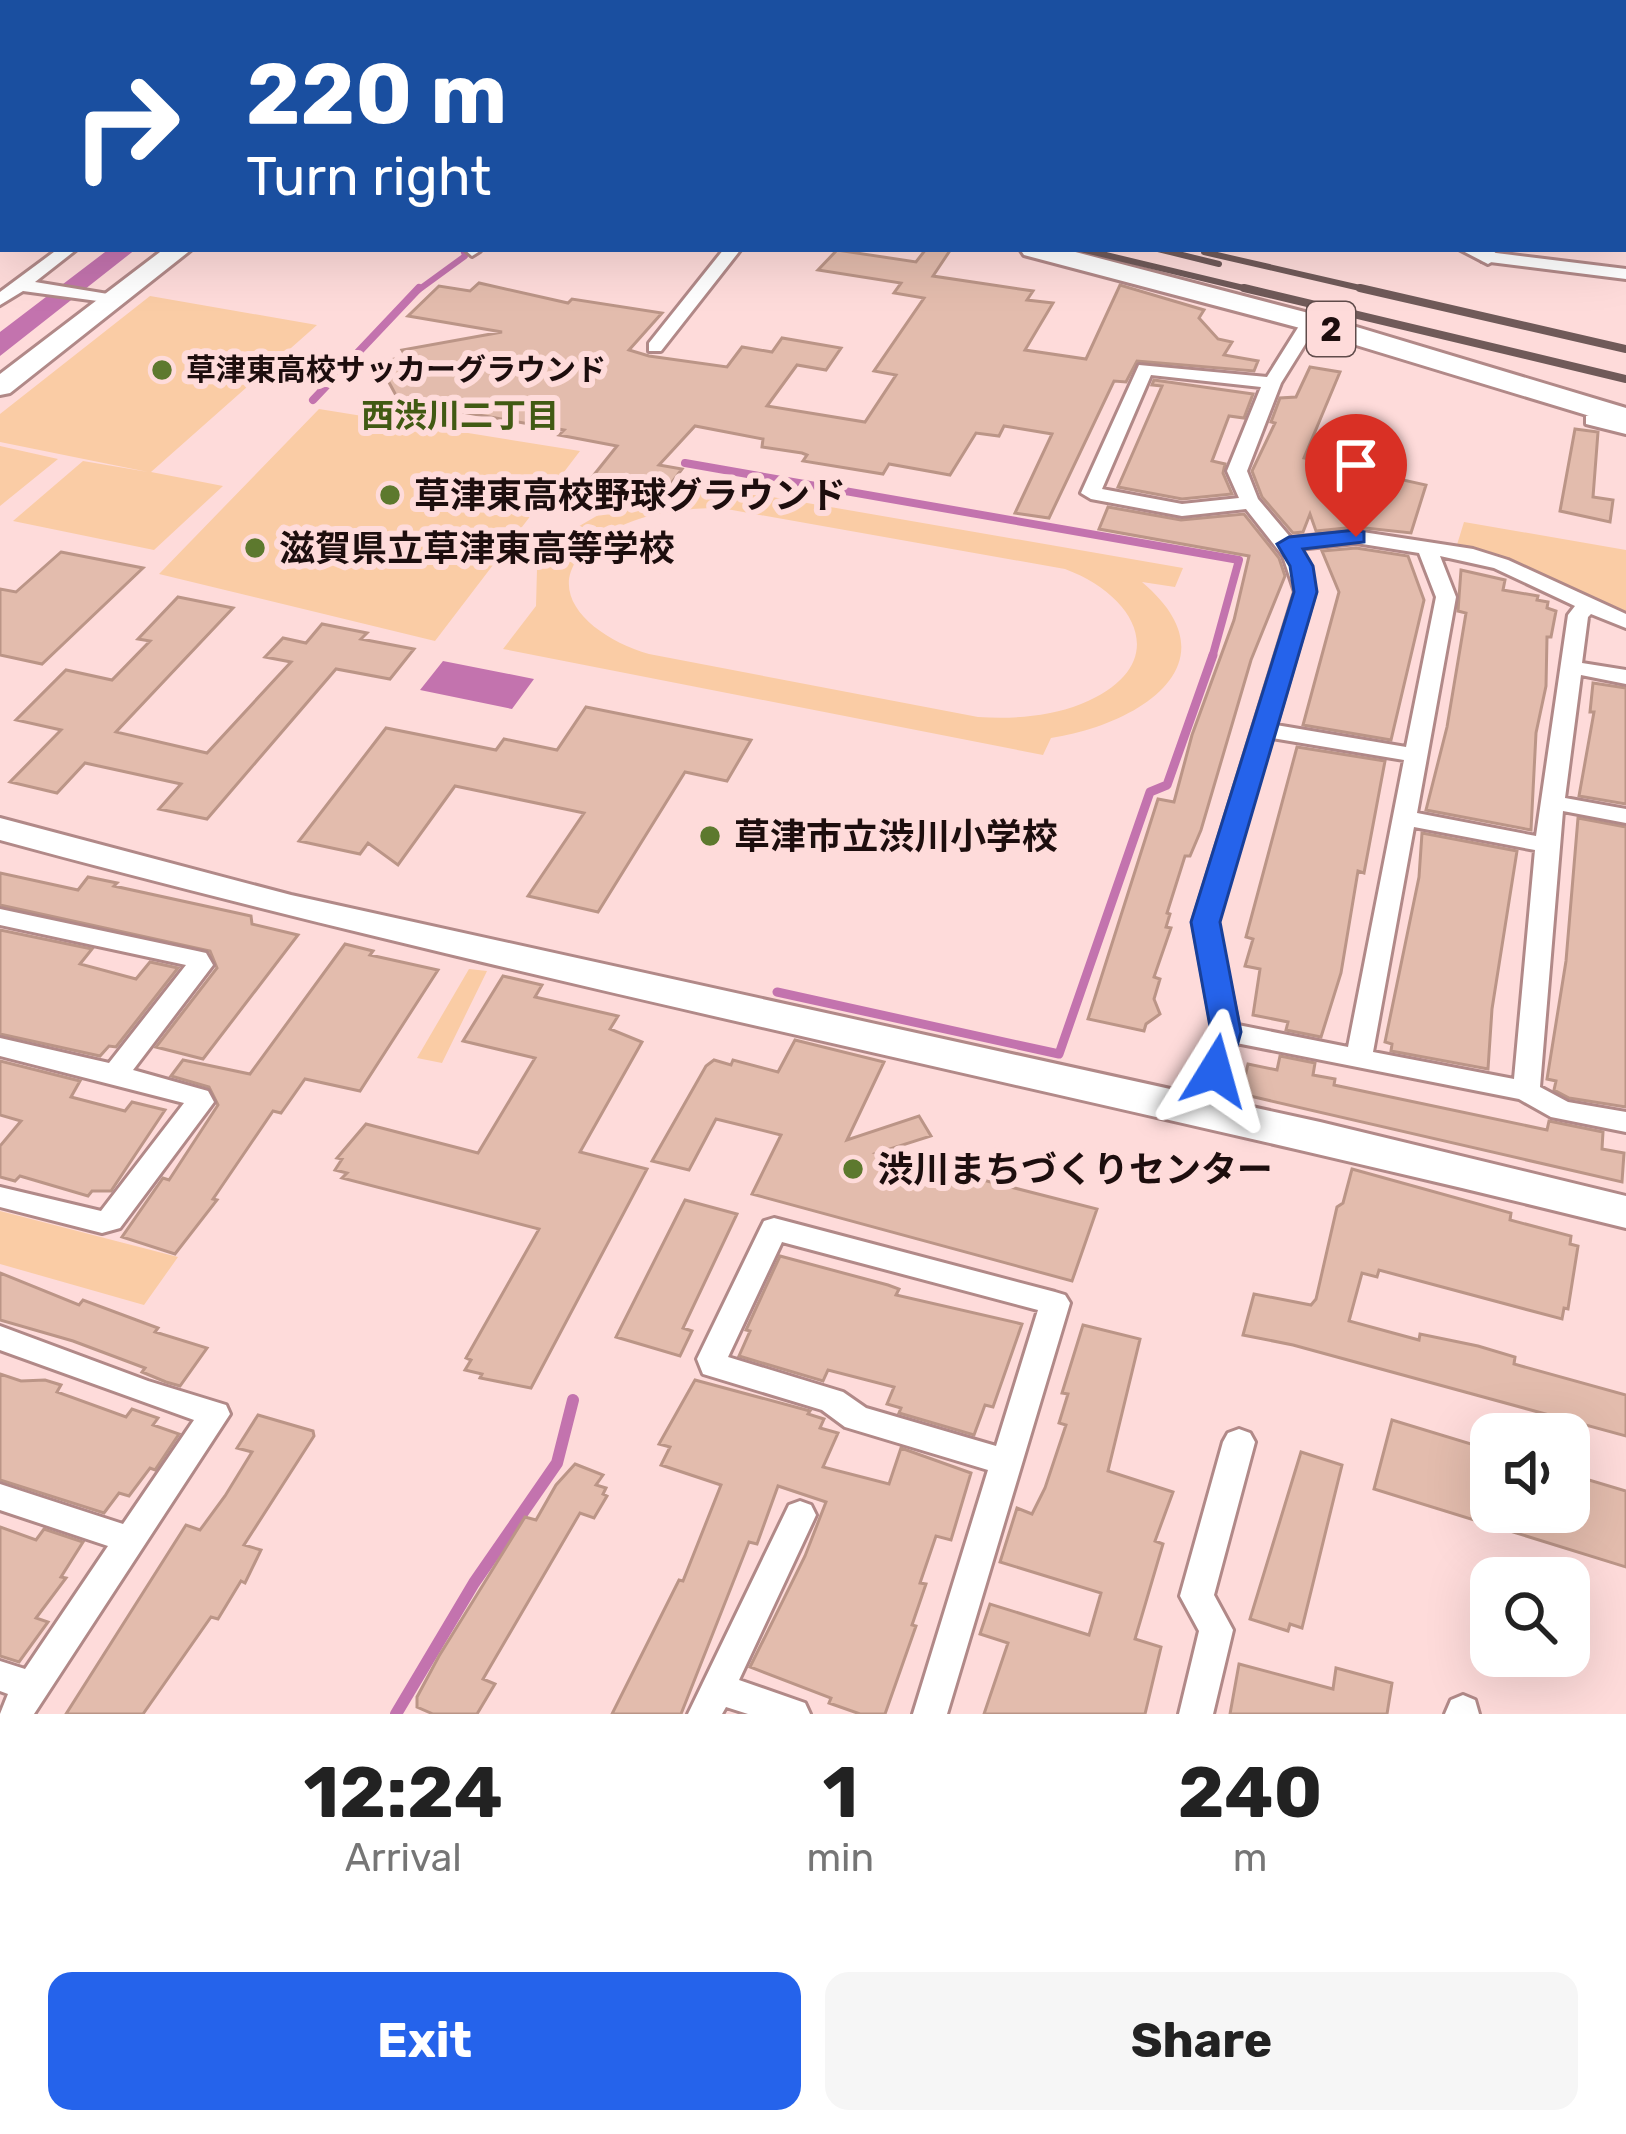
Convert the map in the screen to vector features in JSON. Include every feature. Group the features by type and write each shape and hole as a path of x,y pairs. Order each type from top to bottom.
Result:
{"main road":[{"name":"2","path":"1044,252 1310,322 1626,418"}],"street":[{"path":"8,291 65,252"},
{"path":"0,387 175,252"},
{"path":"656,347 731,252"},
{"path":"1479,253 1626,274"},
{"path":"8,291 114,300"},
{"path":"1203,1111 1226,1032 1205,922 1305,592 1301,566 1289,544 1252,503 1237,471 1272,383 1310,322"},
{"path":"1252,503 1182,510 1091,493 1145,369 1272,383"},
{"path":"1475,374 1508,375 1626,409"},
{"path":"1593,420 1626,428"},
{"path":"1289,544 1356,537 1501,563 1626,622"},
{"path":"1359,1057 1446,597 1428,550"},
{"path":"1526,1091 1547,845 1578,615 1588,604"},
{"path":"1571,667 1626,676"},
{"path":"1262,729 1413,755"},
{"path":"1556,803 1626,816"},
{"path":"1406,818 1547,845"},
{"path":"0,829 291,908 1203,1111 1626,1212"},
{"path":"0,917 197,959 200,965 115,1074"},
{"path":"1226,1032 1526,1091 1561,1110 1626,1122"},
{"path":"0,1047 115,1074 200,1102 110,1220 0,1197"},
{"path":"929,1714 1008,1462 1055,1303 774,1229 712,1359 714,1365 832,1401 856,1418 1008,1462"},
{"path":"0,1338 142,1392 214,1411 130,1540 16,1692"},
{"path":"1196,1714 1216,1630 1197,1596 1239,1442"},
{"path":"0,1497 130,1540"},
{"path":"794,1714 711,1701 800,1515"}],"shaded area":[{"path":"105,252 132,252 0,356 0,332"},
{"name":"草津東高校サッカーグラウンド","path":"150,296 317,325 151,472 223,486 154,550 13,521 83,461 148,472 0,442 0,414"},
{"name":"草津東高校野球グラウンド","path":"319,409 580,451 435,641 159,574"},
{"path":"0,446 58,459 0,506"},
{"path":"686,482 1183,568 1175,587 1142,582 1170,612 1181,640 1178,665 1164,687 1142,705 1114,720 1051,738 1043,755 503,649 536,606 537,569 562,536 607,510 678,493","holes":["706,508 1065,569 1091,581 1127,614 1136,633 1136,652 1128,671 1110,689 1069,708 1017,717 978,717 649,654 588,622 569,589 571,571 582,553 605,535 646,517"]},
{"path":"1464,522 1626,550 1626,614 1530,568 1456,548"},
{"path":"443,661 534,679 512,709 420,690"},
{"path":"469,969 487,971 442,1063 417,1058"},
{"path":"0,1211 178,1257 144,1305 0,1264"}],"building":[{"path":"835,252 916,262 924,252 949,252 933,276 1033,291 1027,300 1053,303 1025,350 1086,359 1120,285 1204,310 1199,318 1218,339 1232,342 1224,355 1258,361 1254,371 1137,361 1126,382 1114,381 1049,518 1015,513 1052,434 1004,426 999,436 976,433 950,475 889,464 883,474 803,461 807,455 802,453 762,447 763,439 695,426 659,465 682,469 667,489 593,476 617,446 559,435 564,430 399,401 378,362 406,357 402,350 502,332 408,316 439,286 470,291 479,283 568,303 572,299 662,313 629,350 649,356 727,367 742,347 772,352 782,338 841,348 826,370 797,365 767,406 865,422 896,375 874,371 924,298 894,293 901,283 818,270"},
{"path":"1310,367 1340,372 1304,458 1426,485 1411,533 1356,527 1316,531 1310,514 1303,532 1293,533 1262,497 1252,471 1275,423 1271,422 1280,398 1296,397"},
{"path":"1154,380 1253,394 1244,418 1229,416 1212,461 1225,464 1223,473 1232,494 1182,499 1118,487 1162,386 1152,385"},
{"path":"1575,429 1598,432 1593,497 1613,500 1610,522 1560,511"},
{"path":"1108,507 1181,520 1244,514 1279,558 1285,576 1251,660 1201,830 1190,856 1185,856 1167,913 1166,927 1171,928 1154,977 1160,979 1154,999 1160,1014 1144,1031 1088,1019 1158,799 1174,802 1192,735 1234,620 1249,556 1099,529"},
{"path":"1356,548 1408,556 1424,600 1391,740 1303,725 1339,592 1322,551"},
{"path":"61,552 143,568 42,664 0,655 0,589 16,592"},
{"path":"1461,570 1505,580 1503,590 1538,596 1537,600 1548,602 1547,608 1556,611 1551,637 1547,637 1546,686 1536,733 1531,830 1426,810 1447,727 1466,613 1458,611"},
{"path":"178,597 233,608 116,732 207,753 291,662 265,657 283,638 306,643 322,624 367,633 361,639 414,649 390,679 336,669 207,819 159,809 181,784 85,763 57,793 10,782 61,730 16,720 66,670 112,680 150,641 138,639"},
{"path":"1593,683 1626,688 1626,804 1579,796 1594,712 1590,712"},
{"path":"586,707 751,740 727,781 685,772 598,912 528,896 584,813 455,786 398,865 368,843 360,854 299,841 386,728 496,750 504,739 557,750"},
{"path":"1297,747 1385,761 1364,873 1358,871 1341,973 1321,1037 1286,1030 1288,1022 1253,1015 1260,969 1245,966 1253,939 1246,937"},
{"path":"1578,818 1626,827 1626,1107 1569,1098 1554,1090 1556,1081 1547,1079 1566,961"},
{"path":"1422,833 1517,851 1492,1009 1488,1069 1391,1051 1392,1044 1385,1042 1419,877"},
{"path":"0,873 78,890 88,877 117,883 114,886 251,916 252,924 298,935 203,1059 156,1047 217,968 210,951 0,905"},
{"path":"0,930 92,949 80,964 136,979 150,962 178,968 116,1047 109,1046 100,1056 0,1034"},
{"path":"345,944 373,951 370,955 438,970 360,1091 305,1079 281,1113 273,1111 213,1199 217,1200 175,1254 122,1237 163,1178 169,1180 218,1105 209,1087 171,1076 183,1060 250,1074"},
{"path":"503,976 542,985 535,997 618,1016 610,1029 642,1042 580,1152 647,1169 531,1388 480,1378 482,1374 465,1370 471,1360 466,1358 539,1229 342,1178 347,1173 335,1170 342,1159 337,1158 366,1124 478,1153 535,1058 463,1041"},
{"path":"795,1040 884,1062 847,1140 919,1116 931,1136 877,1153 1097,1209 1072,1281 752,1194 781,1135 716,1119 689,1170 652,1161 706,1066 714,1060 731,1065 733,1060 778,1072"},
{"path":"1280,1056 1315,1063 1313,1075 1335,1079 1334,1085 1547,1130 1549,1121 1603,1132 1602,1149 1624,1153 1622,1182 1241,1094 1248,1064 1277,1070"},
{"path":"0,1061 80,1081 71,1097 125,1111 132,1102 165,1110 111,1191 92,1191 88,1196 20,1176 15,1181 0,1177 0,1146 21,1121 0,1115"},
{"path":"1352,1169 1511,1213 1510,1220 1571,1236 1570,1244 1578,1246 1568,1309 1564,1308 1562,1319 1379,1270 1377,1277 1362,1273 1349,1321 1419,1340 1420,1334 1478,1346 1515,1357 1514,1364 1626,1395 1626,1436 1590,1426 1590,1413 1542,1413 1243,1335 1254,1294 1311,1305 1316,1299 1337,1207 1343,1203"},
{"path":"685,1200 737,1214 683,1328 692,1331 680,1356 616,1337"},
{"path":"780,1256 888,1285 899,1289 896,1295 1022,1324 993,1407 985,1405 974,1435 899,1413 901,1408 887,1404 894,1387 828,1370 823,1381 739,1356"},
{"path":"0,1273 207,1348 180,1386 166,1382 142,1372 145,1368 73,1341 0,1320"},
{"path":"1083,1325 1140,1339 1108,1471 1173,1492 1155,1541 1163,1544 1135,1639 1161,1647 1145,1714 984,1714 1008,1643 980,1634 990,1604 1089,1635 1101,1593 1000,1562 1017,1508 1032,1514 1045,1488 1066,1425 1059,1423 1068,1394 1062,1393"},
{"path":"0,1374 61,1385 57,1392 126,1417 132,1409 158,1418 153,1425 179,1434 155,1470 150,1468 129,1496 119,1493 104,1513 0,1480"},
{"path":"695,1380 810,1411 808,1414 824,1419 820,1428 838,1433 823,1467 889,1484 901,1448 971,1473 951,1540 936,1536 920,1583 926,1584 912,1625 916,1626 885,1714 860,1714 750,1667 826,1502 778,1486 757,1544 749,1542 681,1714 612,1714 679,1580 683,1581 721,1485 661,1465 670,1447 659,1444"},
{"path":"258,1415 313,1431 314,1436 244,1545 261,1550 245,1583 241,1581 218,1619 211,1617 143,1714 66,1714 186,1525 200,1530 225,1496 252,1452 237,1448"},
{"path":"1392,1420 1470,1444 1470,1519 1374,1489"},
{"path":"1301,1452 1342,1465 1302,1628 1290,1624 1288,1631 1250,1619"},
{"path":"575,1464 603,1475 596,1485 606,1488 603,1494 607,1496 594,1518 580,1513 483,1679 495,1684 477,1714 433,1714 417,1707 417,1697 439,1656 525,1517 536,1520"},
{"path":"1590,1480 1626,1491 1626,1567 1516,1533 1590,1533"},
{"path":"0,1527 36,1540 44,1529 83,1542 61,1577 66,1578 36,1618 48,1622 19,1662 0,1656"},
{"path":"1239,1664 1333,1689 1336,1668 1392,1683 1387,1714 1230,1714"}],"waterway":[{"path":"417,291 465,256 464,252"},
{"path":"313,400 419,288"},
{"path":"685,463 1239,560 1212,657"},
{"path":"777,992 1059,1054 1150,792 1167,785 1212,657"},
{"path":"396,1714 474,1583 557,1463 573,1400"}],"railway":[{"path":"1094,252 1256,291"},
{"path":"1170,252 1219,264"},
{"path":"1204,252 1360,288"},
{"path":"1244,288 1626,379"},
{"path":"1360,288 1626,349"},
{"path":"1360,288 1373,291"}],"place":[{"name":"草津東高校サッカーグラウンド","path":"162,370"},
{"name":"草津東高校野球グラウンド","path":"390,495"},
{"name":"滋賀県立草津東高等学校","path":"255,548"},
{"name":"草津市立渋川小学校","path":"710,836"},
{"name":"渋川まちづくりセンター","path":"853,1169"}],"district":[{"name":"西渋川二丁目","path":"460,415"}],"route":[{"path":"1215,1071 1226,1032 1205,922 1305,592 1301,566 1289,544 1356,537"}]}
